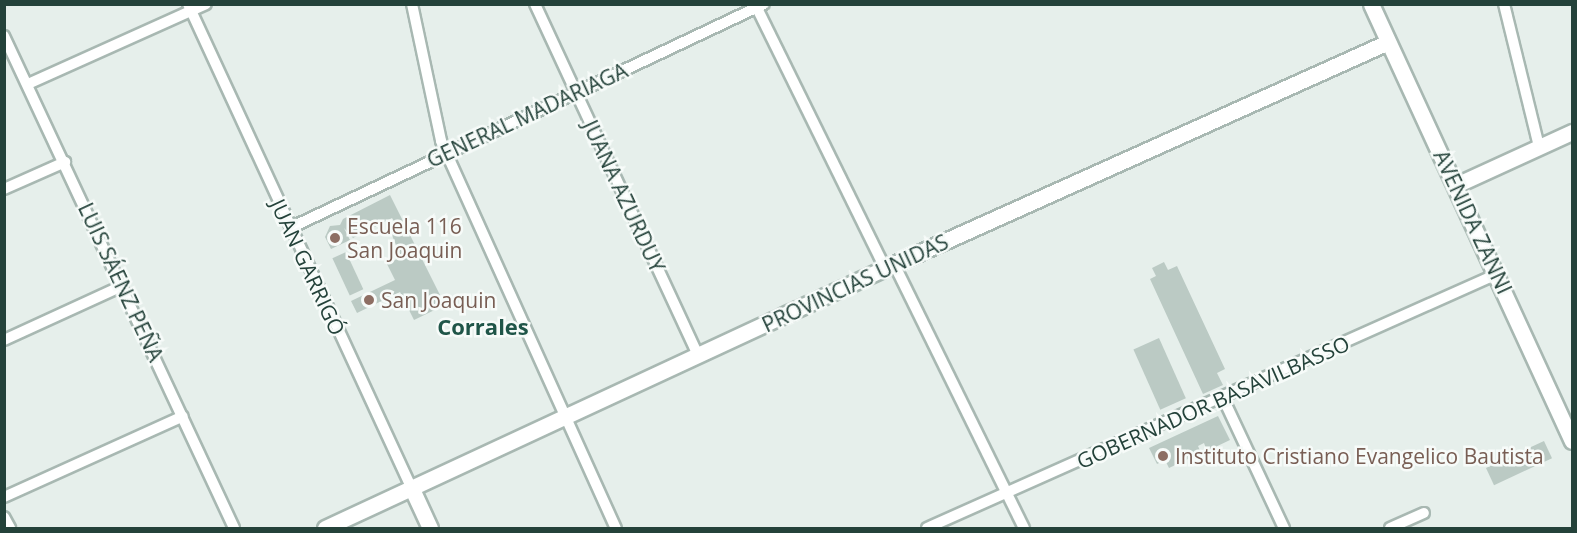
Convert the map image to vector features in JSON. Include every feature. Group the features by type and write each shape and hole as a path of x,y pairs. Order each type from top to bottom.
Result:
{"street":[{"path":"28,84 189,8 206,4"},
{"path":"412,4 446,153 616,528"},
{"name":"JUANA AZURDUY","path":"535,4 698,355"},
{"name":"AVENIDA ZANNI","path":"1371,4 1569,425 1572,441"},
{"path":"1504,4 1539,147"},
{"path":"759,6 1024,528"},
{"name":"GENERAL MADARIAGA","path":"290,228 759,6"},
{"name":"JUAN GARRIGÓ","path":"189,8 430,528"},
{"name":"LUIS SÁENZ PEÑA","path":"4,36 65,162 234,528"},
{"name":"PROVINCIAS UNIDAS","path":"325,528 890,266 1388,42"},
{"path":"1456,185 1572,132"},
{"path":"4,189 65,162"},
{"name":"GOBERNADOR BASAVILBASSO","path":"927,528 1223,399 1497,274"},
{"path":"4,340 122,286"},
{"path":"1223,399 1284,528"},
{"path":"4,497 183,416"},
{"path":"1390,528 1424,513"},
{"path":"4,517 10,528"}],"building":[{"path":"390,195 445,305 414,320 400,292 357,313 351,301 395,280 387,264 401,257 389,228 395,223 392,218 353,238 344,228 350,240 331,249 325,237 330,226 340,225 343,219"},
{"path":"346,252 363,289 350,295 332,258"},
{"path":"1164,262 1168,270 1177,266 1225,369 1217,373 1223,385 1203,394 1150,279 1156,276 1152,268"},
{"path":"1159,338 1186,398 1160,410 1133,349"},
{"path":"1218,416 1230,440 1207,451 1204,443 1198,446 1201,453 1169,468 1165,460 1157,464 1149,448"},
{"path":"1544,441 1552,458 1494,485 1486,468"}],"place":[{"name":"Escuela 116 San Joaquin","path":"335,238"},
{"name":"San Joaquin","path":"369,300"},
{"name":"Instituto Cristiano Evangelico Bautista","path":"1163,456"}],"district":[{"name":"Corrales","path":"483,327"}]}
